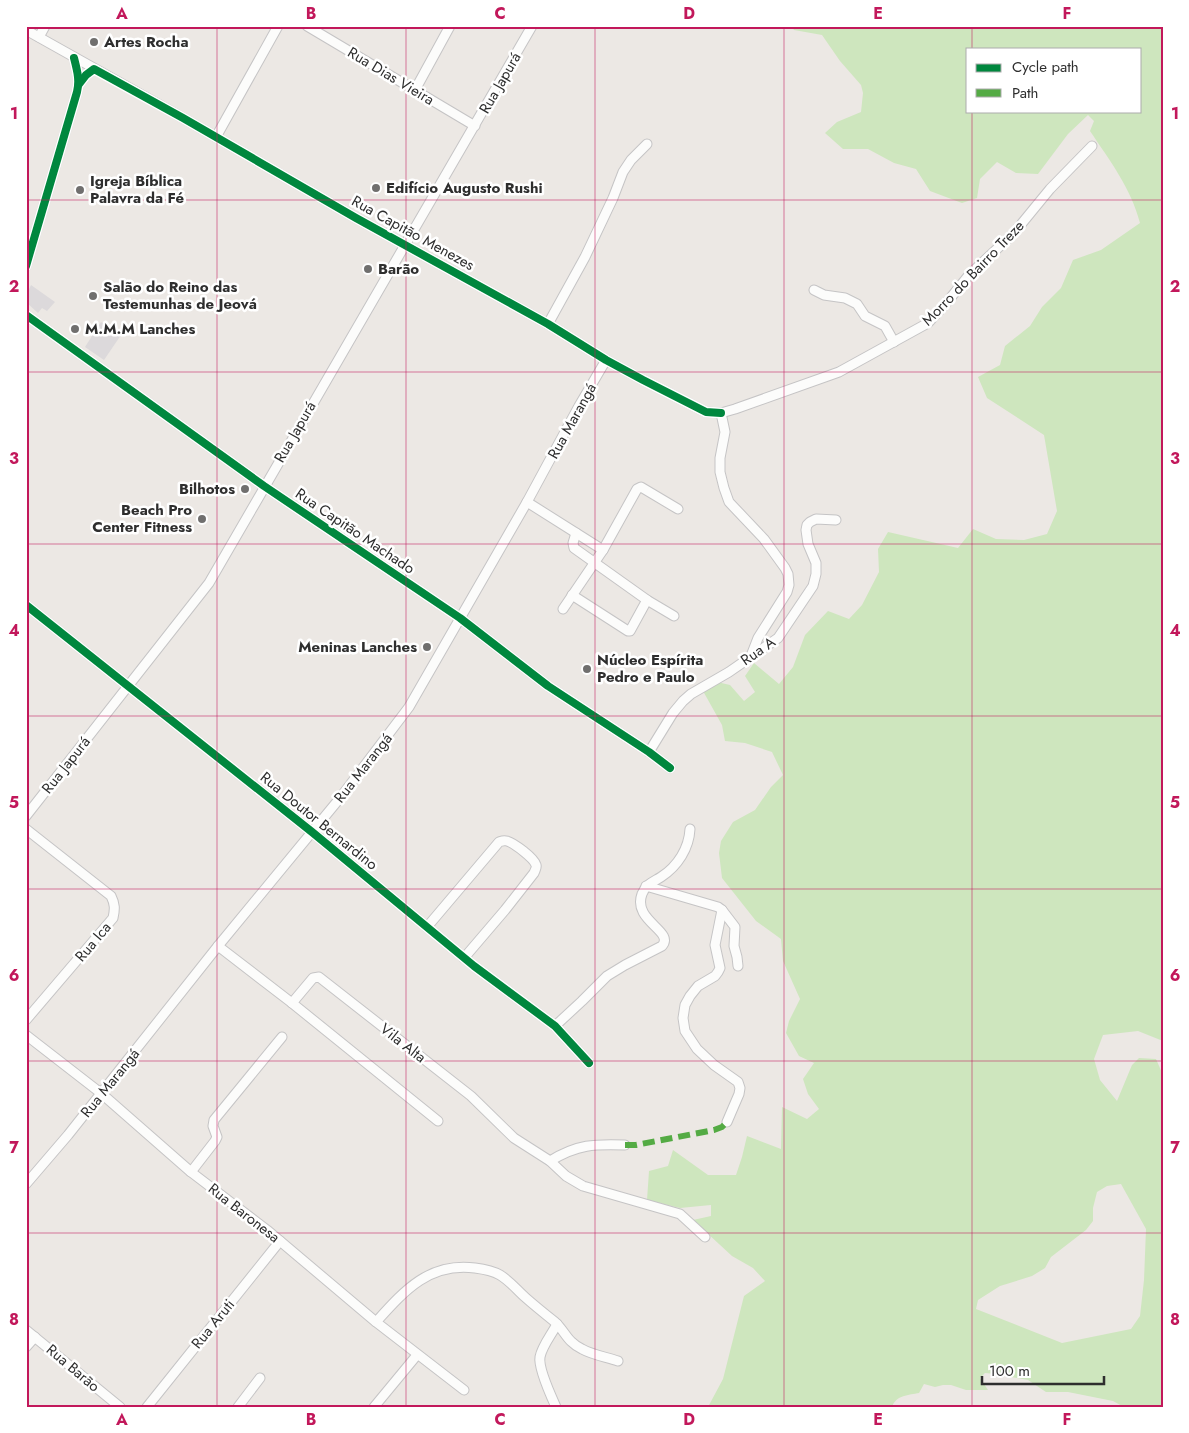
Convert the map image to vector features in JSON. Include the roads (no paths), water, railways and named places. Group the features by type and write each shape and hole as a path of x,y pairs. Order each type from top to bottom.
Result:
{"street":[{"path":"39,37 45,26"},
{"path":"216,137 278,26"},
{"name":"Rua Dias Vieira","path":"307,26 475,126"},
{"path":"415,90 450,26"},
{"name":"Rua Japurá","path":"26,816 209,584 532,26"},
{"name":"Rua Capitão Menezes","path":"26,30 548,324 606,360 706,412 721,413"},
{"path":"26,266 30,239 79,84 74,58"},
{"path":"79,84 94,69"},
{"path":"548,324 585,257 623,172 627,165 647,144"},
{"name":"Morro do Bairro Treze","path":"721,413 839,372 928,323 969,275 1014,233 1050,189 1092,146"},
{"path":"814,290 824,295 845,298 858,304 865,316 884,326 894,342"},
{"name":"Rua Capitão Machado","path":"26,315 264,486 460,618 548,686 649,752 670,768"},
{"name":"Rua Marangá","path":"26,1184 102,1094 218,946 346,790 409,707 606,360"},
{"path":"721,413 725,432 720,458 720,472 729,502 764,539 788,574 789,585 787,592 758,638 751,656"},
{"path":"563,609 603,550 639,487 678,509"},
{"path":"527,502 603,550"},
{"name":"Rua A","path":"649,752 673,713 683,701 778,638 813,586 816,563 808,544 807,525 816,519 836,520"},
{"path":"576,533 573,543 574,548 647,600 674,616"},
{"path":"572,595 628,631 630,631 647,600"},
{"name":"Rua Doutor Bernardino","path":"26,605 312,832 464,958 555,1026 589,1063"},
{"name":"Rua Ica","path":"26,829 111,896 115,909 113,918 26,1020"},
{"path":"555,1026 607,976 662,946 665,938 663,934 647,920 640,907 640,902 646,886 664,875 681,858 686,848 690,829"},
{"path":"427,927 499,842 509,842 524,852 535,862 534,873 464,958"},
{"path":"646,886 718,907 722,910 735,927 734,946 738,966"},
{"path":"722,910 715,945 720,968 715,976 698,986 690,996 685,1005 683,1018 685,1031 697,1050 738,1082 739,1094 727,1122"},
{"path":"218,946 438,1121"},
{"name":"Vila Alta","path":"292,1003 313,978 319,977 471,1096 514,1138 550,1161"},
{"path":"190,1172 217,1137 213,1126 214,1120 282,1037"},
{"name":"Rua Baronesa","path":"27,1038 102,1094 190,1172 280,1240 376,1322 464,1390"},
{"path":"625,1146 601,1144 585,1146 563,1153 550,1161 566,1176 583,1186 680,1214 705,1237"},
{"name":"Rua Aruti","path":"147,1407 280,1240"},
{"path":"376,1322 409,1287 426,1276 444,1269 462,1266 482,1269 499,1274 557,1324 573,1344 618,1361"},
{"path":"556,1407 540,1363 540,1356 557,1324"},
{"name":"Rua Barão","path":"26,1330 120,1407"},
{"path":"26,1347 35,1337"},
{"path":"374,1407 417,1355"},
{"path":"238,1407 260,1378"}],"place":[{"name":"Artes Rocha","path":"94,42"},
{"name":"Edifício Augusto Rushi","path":"376,188"},
{"name":"Igreja Bíblica Palavra da Fé","path":"80,190"},
{"name":"Barão","path":"368,269"},
{"name":"Salão do Reino das Testemunhas de Jeová","path":"93,296"},
{"name":"M.M.M Lanches","path":"75,329"},
{"name":"Bilhotos","path":"245,489"},
{"name":"Beach Pro Center Fitness","path":"202,519"},
{"name":"Meninas Lanches","path":"427,647"},
{"name":"Núcleo Espírita Pedro e Paulo","path":"587,669"}]}
